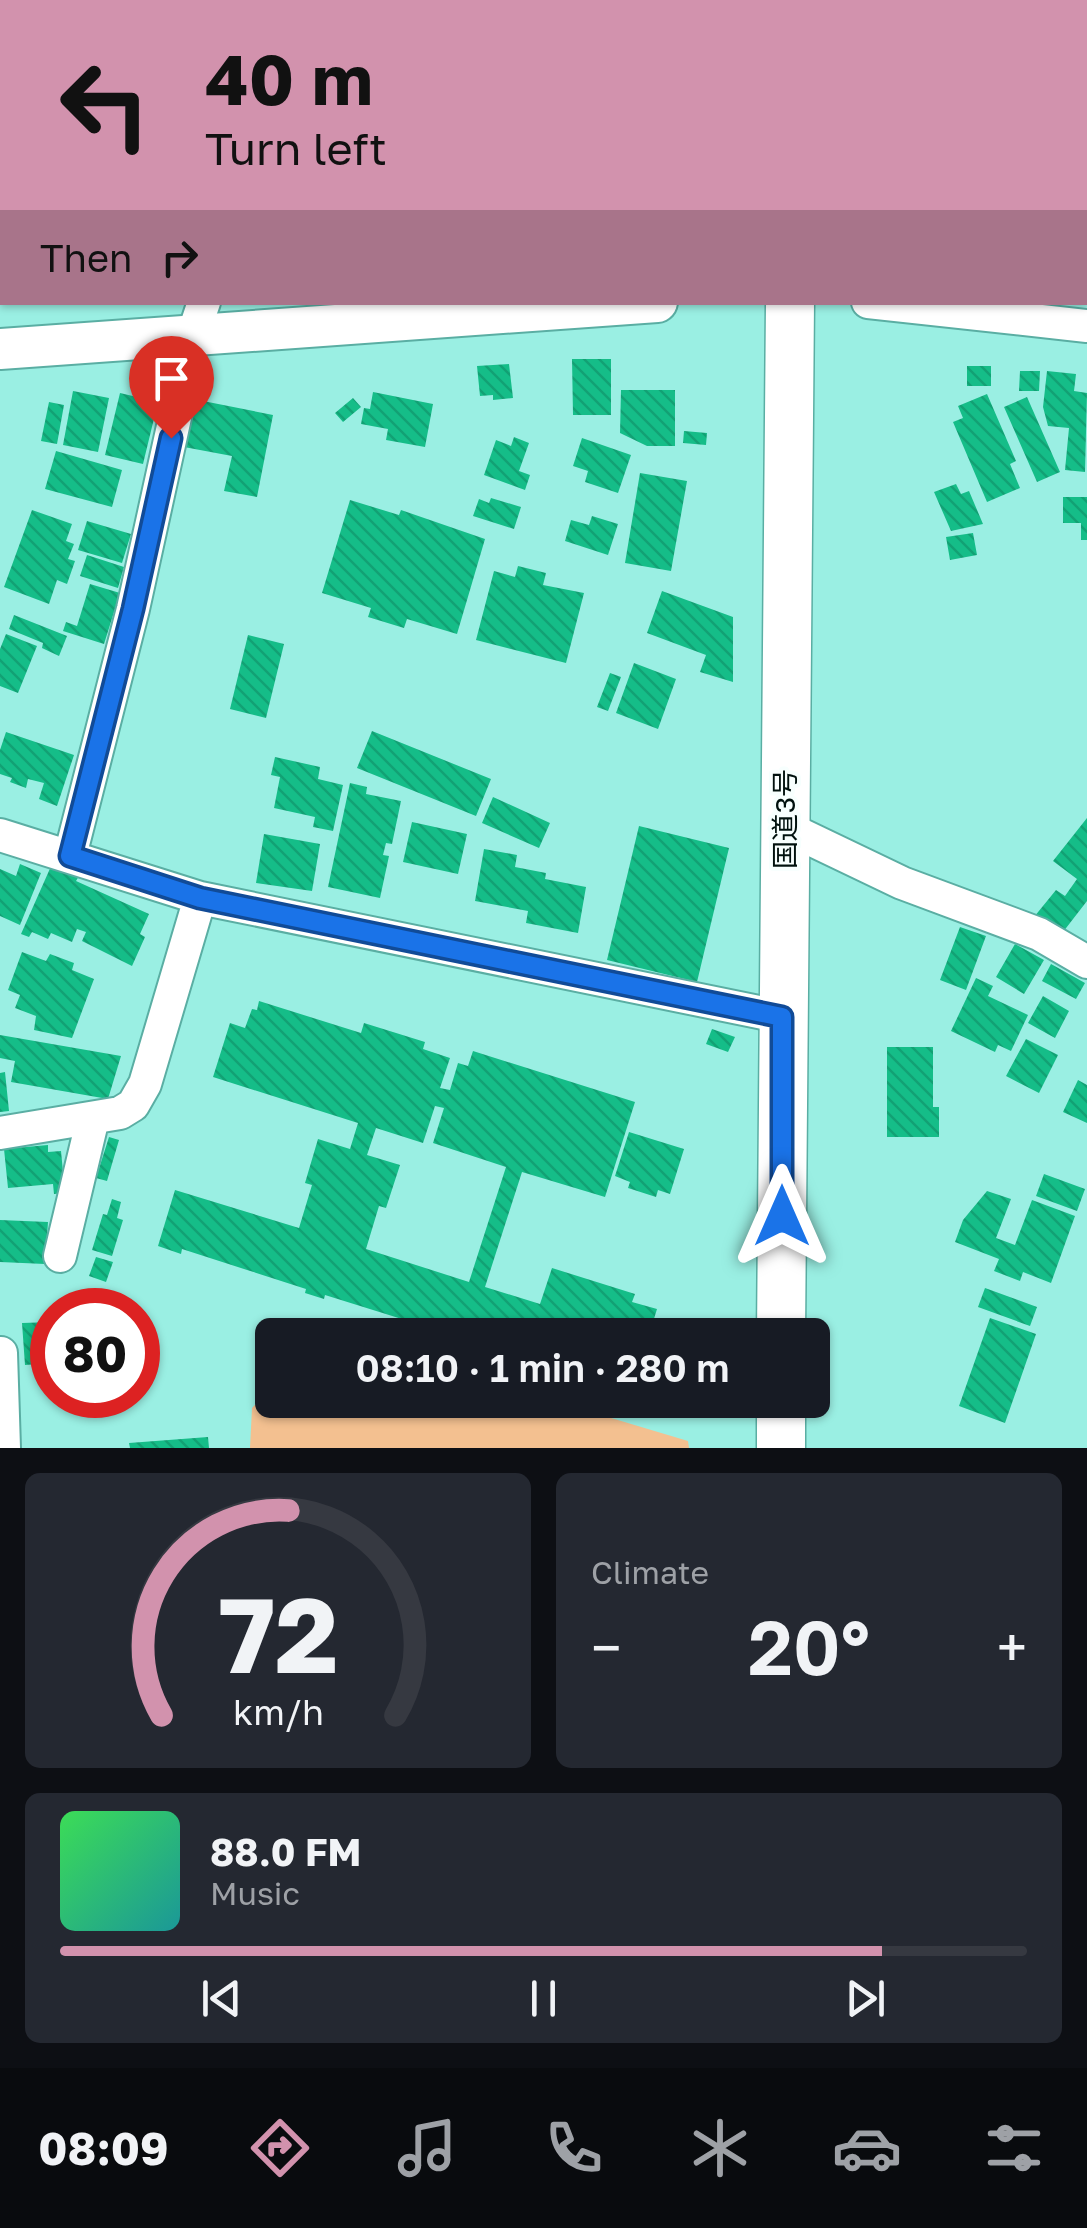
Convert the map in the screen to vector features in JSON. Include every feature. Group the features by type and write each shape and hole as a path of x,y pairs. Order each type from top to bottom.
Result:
{"highway":[{"name":"国道3号","path":"781,1318 790,305"},
{"path":"780,1448 781,1418"}],"main road":[{"path":"0,350 199,319 576,305"}],"street":[{"path":"895,305 1087,326"},
{"path":"70,856 133,609 199,319"},
{"path":"783,826 902,883 1039,934 1087,962"},
{"path":"0,834 200,898 782,1017"},
{"path":"0,1133 120,1114 132,1105 145,1084 200,898"},
{"path":"60,1256 93,1118"},
{"path":"1,1353 4,1448"}],"shaded area":[{"path":"255,1405 255,1418 611,1418 688,1441 689,1448 250,1448"}],"building":[{"path":"572,359 611,359 611,415 573,415"},
{"path":"509,364 513,398 493,400 493,395 480,396 477,366"},
{"path":"967,366 991,366 991,386 967,386"},
{"path":"1020,371 1040,371 1039,391 1019,391"},
{"path":"1047,371 1076,374 1074,391 1087,393 1085,472 1065,470 1069,428 1048,426 1043,407"},
{"path":"621,390 675,390 675,446 647,446 620,433"},
{"path":"73,391 109,398 98,452 63,445"},
{"path":"373,392 433,404 425,447 386,440 388,429 361,424 364,408 370,409"},
{"path":"120,393 158,402 143,464 105,455"},
{"path":"987,394 1016,461 1010,464 1020,488 987,502 953,422 963,418 958,406"},
{"path":"1027,397 1060,472 1037,482 1004,407"},
{"path":"353,398 361,407 343,422 335,413"},
{"path":"193,399 273,415 257,497 224,491 232,456 184,447"},
{"path":"49,402 64,405 57,444 41,441"},
{"path":"684,431 707,433 706,445 683,443"},
{"path":"514,437 529,443 519,471 530,475 525,490 484,475 496,440 511,446"},
{"path":"582,438 631,455 618,493 585,482 588,471 573,466"},
{"path":"56,451 122,470 112,507 45,489"},
{"path":"640,473 687,481 671,571 625,563"},
{"path":"956,484 961,494 969,491 983,524 951,531 934,492"},
{"path":"1063,497 1087,497 1087,540 1081,540 1081,523 1063,523"},
{"path":"491,498 521,507 514,529 473,516 479,499 489,503"},
{"path":"350,500 399,515 401,510 485,539 457,634 407,619 404,628 368,617 371,608 322,593"},
{"path":"32,510 72,524 66,541 74,544 68,559 75,561 67,584 57,580 49,604 4,587"},
{"path":"592,516 618,524 608,555 565,541 571,520 589,525"},
{"path":"87,521 131,534 122,563 78,550"},
{"path":"973,533 977,555 950,560 946,537"},
{"path":"87,555 124,567 118,588 80,576"},
{"path":"518,566 546,573 543,585 584,593 566,663 476,640 494,571 515,577"},
{"path":"90,584 120,593 104,644 63,631 66,622 77,626"},
{"path":"662,591 733,617 733,682 700,672 706,655 647,633"},
{"path":"14,615 67,636 59,656 42,648 43,643 9,629"},
{"path":"6,634 37,646 18,693 0,686 0,649"},
{"path":"248,635 284,644 266,718 230,709"},
{"path":"634,663 676,679 658,729 616,713"},
{"path":"610,673 621,677 608,711 597,707"},
{"path":"372,731 491,779 476,816 357,768"},
{"path":"6,732 74,755 57,806 39,799 44,783 28,779 26,788 0,774 0,750"},
{"path":"275,757 320,767 318,779 343,785 333,831 313,827 315,817 274,808 280,777 271,775"},
{"path":"350,783 367,787 366,794 401,801 392,844 386,843 383,855 389,856 380,898 328,887"},
{"path":"493,797 550,823 539,848 482,823"},
{"path":"1087,818 1087,901 1063,932 1034,917 1056,890 1065,896 1077,879 1053,861"},
{"path":"412,822 467,834 458,874 403,862"},
{"path":"639,826 729,848 697,982 607,960"},
{"path":"264,834 320,844 312,891 256,883"},
{"path":"484,849 517,855 515,867 546,873 545,879 586,887 578,933 526,923 528,911 475,901"},
{"path":"20,864 41,873 20,925 0,916 0,869 16,876"},
{"path":"52,864 79,876 76,881 149,914 140,934 145,937 132,966 82,941 86,932 77,929 72,942 51,933 48,939 32,932 29,937 21,934"},
{"path":"960,927 986,936 966,990 940,980"},
{"path":"1015,944 1044,960 1024,994 996,977"},
{"path":"22,952 46,961 50,954 74,963 72,970 94,979 72,1038 34,1030 36,1016 15,1008 20,995 8,990"},
{"path":"1051,964 1085,983 1076,999 1042,981"},
{"path":"976,978 993,986 988,996 1028,1015 1011,1051 998,1045 995,1052 951,1031"},
{"path":"1043,996 1069,1011 1055,1038 1028,1023"},
{"path":"259,1001 361,1033 364,1023 425,1042 423,1049 450,1058 440,1088 450,1090 458,1063 468,1066 473,1051 635,1102 605,1197 522,1172 485,1287 540,1304 552,1268 635,1294 632,1302 657,1309 654,1318 399,1318 325,1295 324,1299 305,1293 306,1289 182,1249 181,1254 158,1246 175,1190 299,1228 312,1185 305,1183 318,1139 350,1149 358,1123 213,1077 230,1023 245,1028 252,1009 257,1010","holes":["435,1106 444,1108 433,1143 506,1167 469,1282 366,1249 379,1206 386,1208 400,1165 367,1155 376,1128 423,1143"]},
{"path":"712,1029 735,1037 728,1052 706,1044"},
{"path":"0,1035 121,1056 108,1099 11,1082 15,1061 0,1058"},
{"path":"1026,1039 1058,1055 1039,1093 1006,1076"},
{"path":"887,1047 933,1047 933,1107 939,1107 939,1137 887,1137"},
{"path":"5,1072 9,1111 0,1112 0,1073"},
{"path":"1078,1080 1087,1085 1087,1123 1063,1112"},
{"path":"629,1132 684,1149 670,1194 658,1190 656,1197 628,1188 630,1182 615,1176"},
{"path":"109,1137 119,1140 107,1181 96,1178"},
{"path":"48,1145 48,1152 61,1151 65,1193 54,1194 53,1184 8,1188 4,1149"},
{"path":"1044,1174 1085,1189 1077,1211 1036,1196"},
{"path":"987,1191 1011,1199 996,1238 1015,1245 1032,1200 1075,1216 1051,1283 1023,1272 1020,1281 994,1271 999,1259 955,1242 963,1220"},
{"path":"112,1199 121,1202 117,1218 123,1220 112,1256 92,1250"},
{"path":"0,1220 48,1222 45,1264 0,1262"},
{"path":"96,1257 113,1262 106,1282 89,1276"},
{"path":"985,1288 1037,1307 1030,1326 978,1307"},
{"path":"990,1318 1036,1334 1005,1423 959,1406"},
{"path":"22,1323 30,1323 30,1365 25,1365"},
{"path":"208,1437 209,1448 130,1448 129,1443"}],"route":[{"path":"171,438 133,609 70,856 200,898 782,1017 782,1216"}]}
